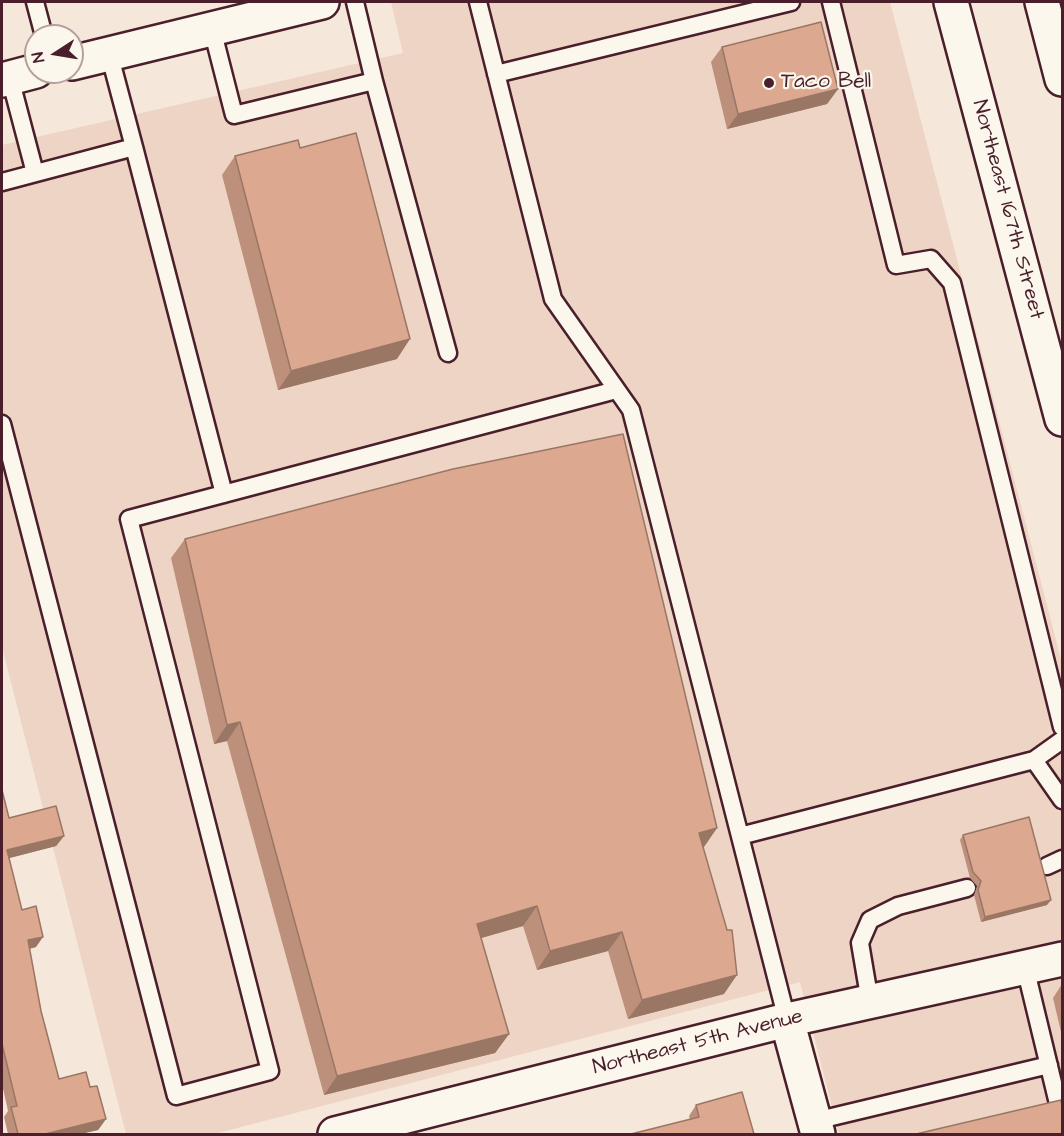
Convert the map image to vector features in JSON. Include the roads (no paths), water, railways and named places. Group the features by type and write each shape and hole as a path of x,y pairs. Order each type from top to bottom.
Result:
{"street":[{"path":"84,60 319,2"},
{"name":"Northeast 167th Street","path":"951,2 1062,419"},
{"path":"1042,2 1062,79"},
{"name":"Northeast 5th Avenue","path":"354,1132 788,1020 1062,959"},
{"path":"788,1020 816,1128"}],"lane":[{"path":"35,2 41,24"},
{"path":"355,2 374,81 448,353"},
{"path":"478,2 553,299 630,410 788,1020"},
{"path":"496,74 791,2"},
{"path":"831,2 896,265 931,259 952,283 1062,727"},
{"path":"212,28 234,115 374,81"},
{"path":"110,53 224,494"},
{"path":"16,76 35,173"},
{"path":"2,182 134,147"},
{"path":"2,424 176,1096 270,1071 129,519 616,390"},
{"path":"740,836 1034,760 1062,740"},
{"path":"1034,760 1062,800"},
{"path":"870,1002 860,943 870,920 898,906 967,888"},
{"path":"1025,967 1062,1120"},
{"path":"816,1128 1049,1065"}],"place":[{"name":"Taco Bell","path":"769,83"}]}
